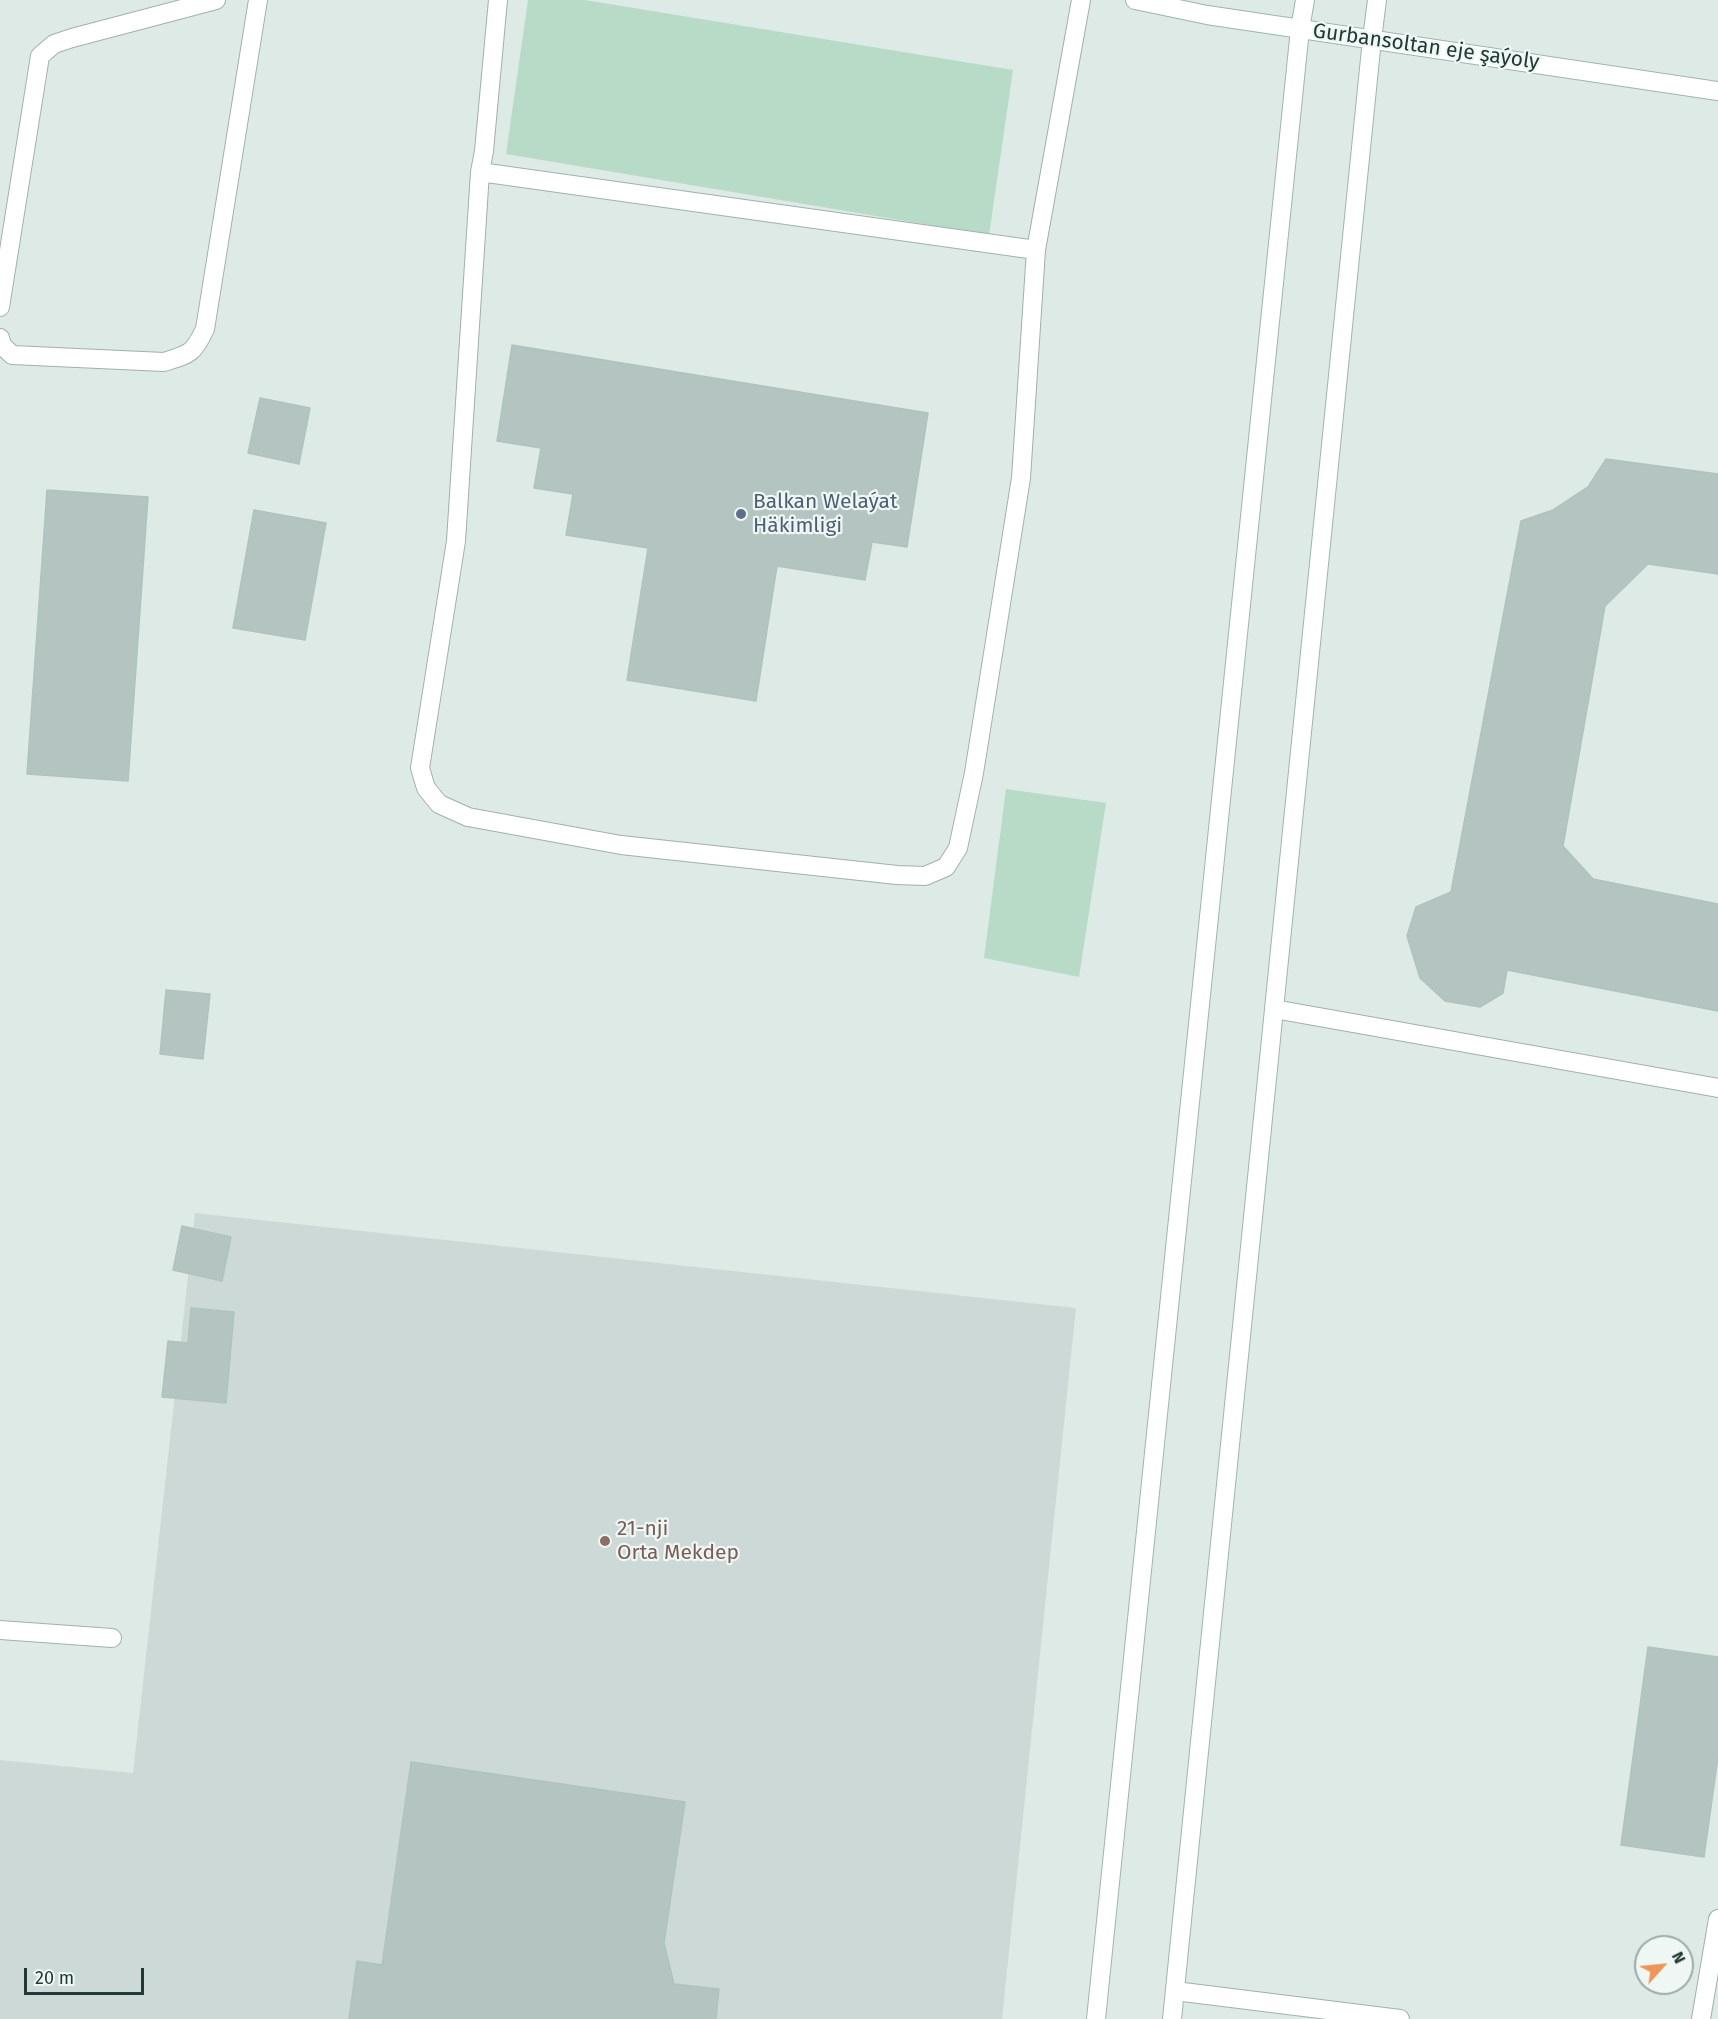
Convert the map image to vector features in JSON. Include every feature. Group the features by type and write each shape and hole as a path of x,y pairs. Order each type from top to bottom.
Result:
{"street":[{"path":"0,308 40,56 54,44 72,38 216,0"},
{"path":"0,338 2,345 12,355 164,362 183,356 196,347 205,329 258,0"},
{"path":"498,0 480,172 456,541 420,768 426,788 440,804 468,817 621,845 897,875 925,876 946,867 958,848 974,773 1021,478 1036,250 1080,0"},
{"name":"Gurbansoltan eje şaýoly","path":"1135,0 1207,15 1718,91"},
{"path":"1096,2019 1300,29 1305,0"},
{"path":"1172,2019 1377,0"},
{"path":"480,172 1036,250"},
{"path":"1274,1009 1718,1088"},
{"path":"0,1630 112,1638"},
{"path":"1701,2019 1718,1919"},
{"path":"1175,1991 1400,2019"}],"shaded area":[{"name":"21-nji Orta Mekdep","path":"195,1213 1076,1308 1002,2019 0,2019 0,1760 133,1773"}],"green space":[{"path":"528,0 585,0 1013,70 989,235 506,154"},
{"path":"1006,789 1106,803 1079,977 984,958"}],"building":[{"name":"Balkan Welaýat Häkimligi","path":"512,345 928,413 907,547 872,542 865,580 777,566 756,701 627,680 648,548 566,535 573,494 534,488 541,448 497,441"},
{"path":"260,398 310,408 299,464 248,453"},
{"path":"1606,459 1718,474 1718,574 1648,564 1605,606 1563,846 1593,879 1718,904 1718,1011 1507,970 1503,993 1480,1007 1445,1001 1420,978 1407,936 1416,907 1451,892 1521,521 1553,510 1588,487"},
{"path":"47,490 148,497 128,781 27,774"},
{"path":"254,510 326,523 305,640 233,628"},
{"path":"166,990 210,994 203,1059 160,1054"},
{"path":"182,1226 231,1237 222,1281 173,1270"},
{"path":"191,1308 234,1312 226,1403 162,1397 168,1341 188,1343"},
{"path":"1648,1647 1718,1657 1718,1757 1704,1857 1621,1845"},
{"path":"411,1762 685,1802 664,1943 674,1984 719,1989 716,2019 349,2019 357,1961 382,1965"}],"place":[{"name":"Balkan Welaýat Häkimligi","path":"741,514"},
{"name":"21-nji Orta Mekdep","path":"605,1541"}]}
